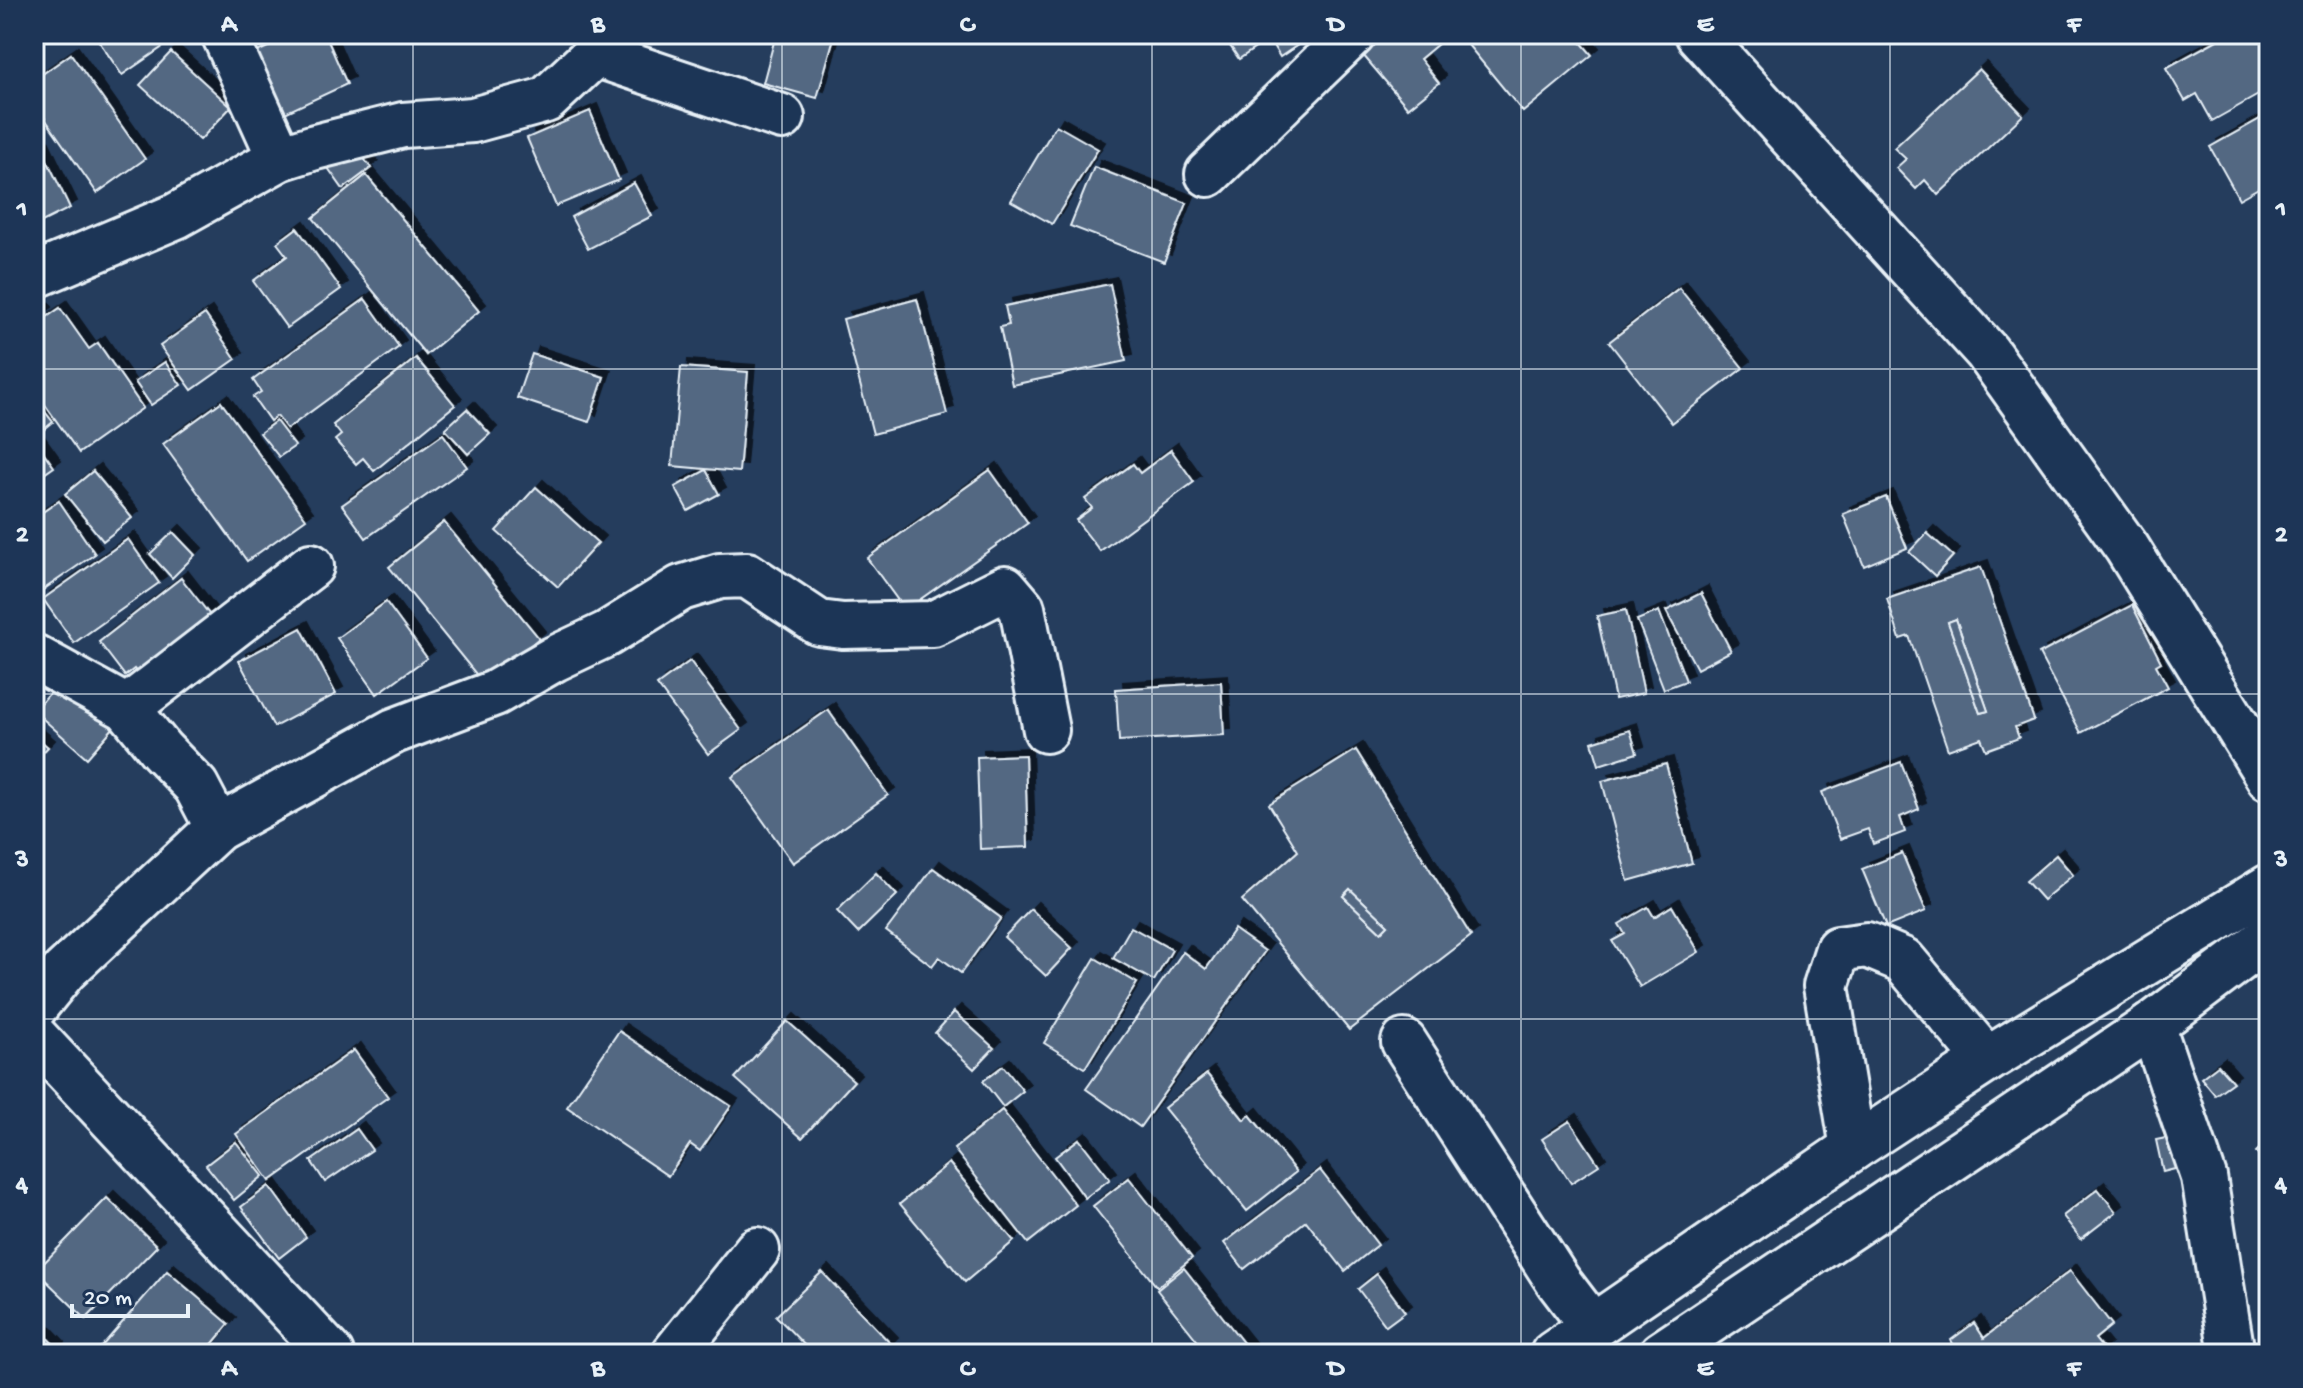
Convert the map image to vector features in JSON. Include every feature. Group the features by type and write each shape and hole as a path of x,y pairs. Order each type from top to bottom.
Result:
{"main road":[{"path":"224,34 280,158"},
{"path":"1208,174 1353,34"},
{"path":"1698,34 1987,352 2127,548 2269,778"},
{"path":"34,276 176,216 280,158 403,125 473,120 546,100 595,54 782,117"},
{"path":"127,708 311,566"},
{"path":"34,1008 64,971 218,828 394,731 495,693 554,659 607,634 681,588 720,576 747,575 819,623 843,626 933,624 1005,588 1022,608 1046,730"},
{"path":"34,657 127,708 196,786 218,828"},
{"path":"1553,1354 1987,1060 2269,887"},
{"path":"1661,1354 2152,1025 2269,937"},
{"path":"1853,1148 1826,986 1838,949 1867,945 1903,960 1987,1060"},
{"path":"2152,1025 2204,1177 2232,1354"},
{"path":"34,1036 331,1354"},
{"path":"1404,1042 1558,1281 1593,1327"},
{"path":"674,1354 757,1250"}],"building":[{"path":"94,34 179,34 180,35 122,75"},
{"path":"296,34 325,34 347,84 285,113 257,52"},
{"path":"776,34 835,34 817,98 763,83"},
{"path":"1222,34 1314,34 1280,57 1269,39 1239,59"},
{"path":"1388,34 1450,34 1420,59 1439,83 1408,108 1363,55"},
{"path":"1459,34 1574,34 1592,55 1523,112"},
{"path":"2228,34 2269,34 2269,89 2212,121 2197,94 2185,101 2166,68"},
{"path":"171,52 231,107 200,140 140,85"},
{"path":"71,54 145,159 97,193 34,103 34,80"},
{"path":"1979,69 2023,115 1938,195 1925,180 1916,189 1896,168 1906,159 1894,148"},
{"path":"590,111 619,180 556,206 527,138"},
{"path":"2269,114 2269,182 2239,199 2210,147"},
{"path":"1056,125 1098,149 1052,224 1011,201"},
{"path":"34,133 70,208 34,226"},
{"path":"355,147 371,168 343,189 328,168"},
{"path":"1094,167 1187,203 1164,262 1070,226"},
{"path":"366,175 479,311 426,355 313,218"},
{"path":"634,183 652,216 588,249 571,217"},
{"path":"297,228 341,289 287,328 253,281 287,256 277,243"},
{"path":"1110,284 1126,361 1012,385 1000,327 1009,325 1005,306"},
{"path":"1679,288 1743,368 1672,423 1609,342"},
{"path":"34,299 45,314 34,322"},
{"path":"365,299 399,347 287,429 277,416 270,421 253,397 261,392 253,380"},
{"path":"917,299 947,414 873,434 843,319"},
{"path":"60,308 89,349 98,343 143,408 79,453 34,389 34,326"},
{"path":"205,314 236,359 192,390 160,346"},
{"path":"532,354 604,377 589,422 517,398"},
{"path":"416,358 455,405 374,471 363,458 356,464 335,440 341,435 333,425"},
{"path":"165,362 181,385 151,405 135,382"},
{"path":"681,367 748,372 739,472 672,466"},
{"path":"34,398 53,422 37,435 34,431"},
{"path":"221,402 306,519 247,561 163,444"},
{"path":"467,409 490,434 468,454 445,429"},
{"path":"276,421 295,446 279,457 260,433"},
{"path":"443,434 467,467 366,538 342,505"},
{"path":"34,439 54,467 34,481"},
{"path":"1171,450 1194,482 1100,551 1076,520 1092,508 1085,499 1133,464 1140,473"},
{"path":"706,470 719,494 688,511 675,487"},
{"path":"990,470 1028,523 905,610 867,558"},
{"path":"93,471 132,518 103,541 65,494"},
{"path":"536,487 598,543 558,587 496,531"},
{"path":"1886,497 1907,548 1864,566 1843,514"},
{"path":"59,501 95,554 34,596 34,518"},
{"path":"444,522 539,638 484,684 389,567"},
{"path":"173,532 195,555 172,578 150,554"},
{"path":"1927,533 1953,556 1935,576 1909,552"},
{"path":"128,539 159,583 74,643 43,599"},
{"path":"1981,567 2034,720 2015,727 2019,738 1986,750 1981,738 1948,750 1909,636 1900,639 1887,599","holes":["1956,619 1988,711 1980,713 1948,622"]},
{"path":"181,578 216,623 143,680 134,669 125,676 99,642"},
{"path":"1701,593 1731,651 1697,669 1666,611"},
{"path":"386,602 427,658 377,694 337,638"},
{"path":"2132,605 2161,662 2156,665 2168,687 2081,733 2039,654"},
{"path":"1626,610 1644,693 1615,699 1597,616"},
{"path":"1659,611 1686,681 1664,689 1637,620"},
{"path":"1956,619 1988,711 1980,713 1948,622"},
{"path":"301,628 336,694 274,727 239,661"},
{"path":"690,661 741,730 708,754 657,685"},
{"path":"61,680 114,727 87,758 34,711"},
{"path":"1221,682 1224,735 1119,741 1116,689"},
{"path":"828,710 888,795 793,863 732,777"},
{"path":"1630,730 1637,753 1599,765 1592,742"},
{"path":"34,735 48,747 34,762"},
{"path":"1356,750 1471,936 1349,1030 1242,900 1298,851 1269,804","holes":["1350,889 1388,925 1381,932 1343,896"]},
{"path":"1025,755 1028,847 980,849 977,757"},
{"path":"1901,762 1919,809 1900,817 1905,832 1873,844 1868,829 1840,839 1822,792"},
{"path":"1666,764 1692,863 1628,881 1602,781"},
{"path":"1902,853 1926,911 1886,927 1862,869"},
{"path":"2056,855 2073,875 2043,900 2026,881"},
{"path":"933,868 1001,918 961,973 939,957 932,966 886,931"},
{"path":"876,873 897,895 858,933 837,911"},
{"path":"1350,889 1388,925 1381,932 1343,896"},
{"path":"1672,906 1699,952 1640,987 1612,941 1625,934 1619,924 1648,907 1654,917"},
{"path":"1031,909 1072,948 1046,976 1004,937"},
{"path":"1131,927 1172,950 1154,981 1113,958"},
{"path":"1234,929 1265,951 1140,1127 1086,1089 1183,952 1206,969"},
{"path":"1095,958 1137,983 1085,1068 1044,1043"},
{"path":"954,1012 994,1048 974,1069 935,1033"},
{"path":"787,1021 854,1081 802,1138 735,1078"},
{"path":"619,1031 731,1106 700,1151 690,1144 668,1176 567,1107"},
{"path":"354,1050 388,1097 270,1181 236,1134"},
{"path":"2218,1065 2233,1082 2215,1095 2201,1078"},
{"path":"1003,1066 1023,1091 1003,1107 983,1081"},
{"path":"1207,1074 1244,1120 1250,1115 1296,1172 1247,1211 1164,1108"},
{"path":"1002,1110 1076,1205 1028,1243 954,1149"},
{"path":"1570,1121 1599,1165 1571,1183 1542,1139"},
{"path":"357,1129 372,1150 325,1182 311,1161"},
{"path":"2176,1136 2183,1167 2163,1172 2156,1140"},
{"path":"1079,1139 1110,1179 1085,1198 1055,1157"},
{"path":"2269,1140 2269,1165 2256,1152"},
{"path":"236,1142 263,1176 234,1200 206,1165"},
{"path":"949,1163 1014,1241 965,1282 900,1204"},
{"path":"1320,1170 1378,1245 1345,1271 1306,1221 1244,1269 1224,1243"},
{"path":"1129,1178 1192,1258 1157,1287 1093,1206"},
{"path":"269,1186 306,1237 279,1258 241,1207"},
{"path":"2098,1189 2116,1212 2081,1239 2063,1216"},
{"path":"107,1198 157,1246 86,1319 36,1271"},
{"path":"1184,1268 1252,1354 1208,1354 1157,1290"},
{"path":"167,1271 229,1324 204,1354 95,1354"},
{"path":"2070,1271 2112,1325 2095,1339 2104,1350 2099,1354 1958,1354 1951,1340 1974,1323 1984,1338"},
{"path":"822,1272 891,1344 881,1354 813,1354 776,1316"},
{"path":"1377,1274 1405,1312 1386,1326 1358,1289"},
{"path":"34,1324 58,1349 53,1354 34,1354"}]}
